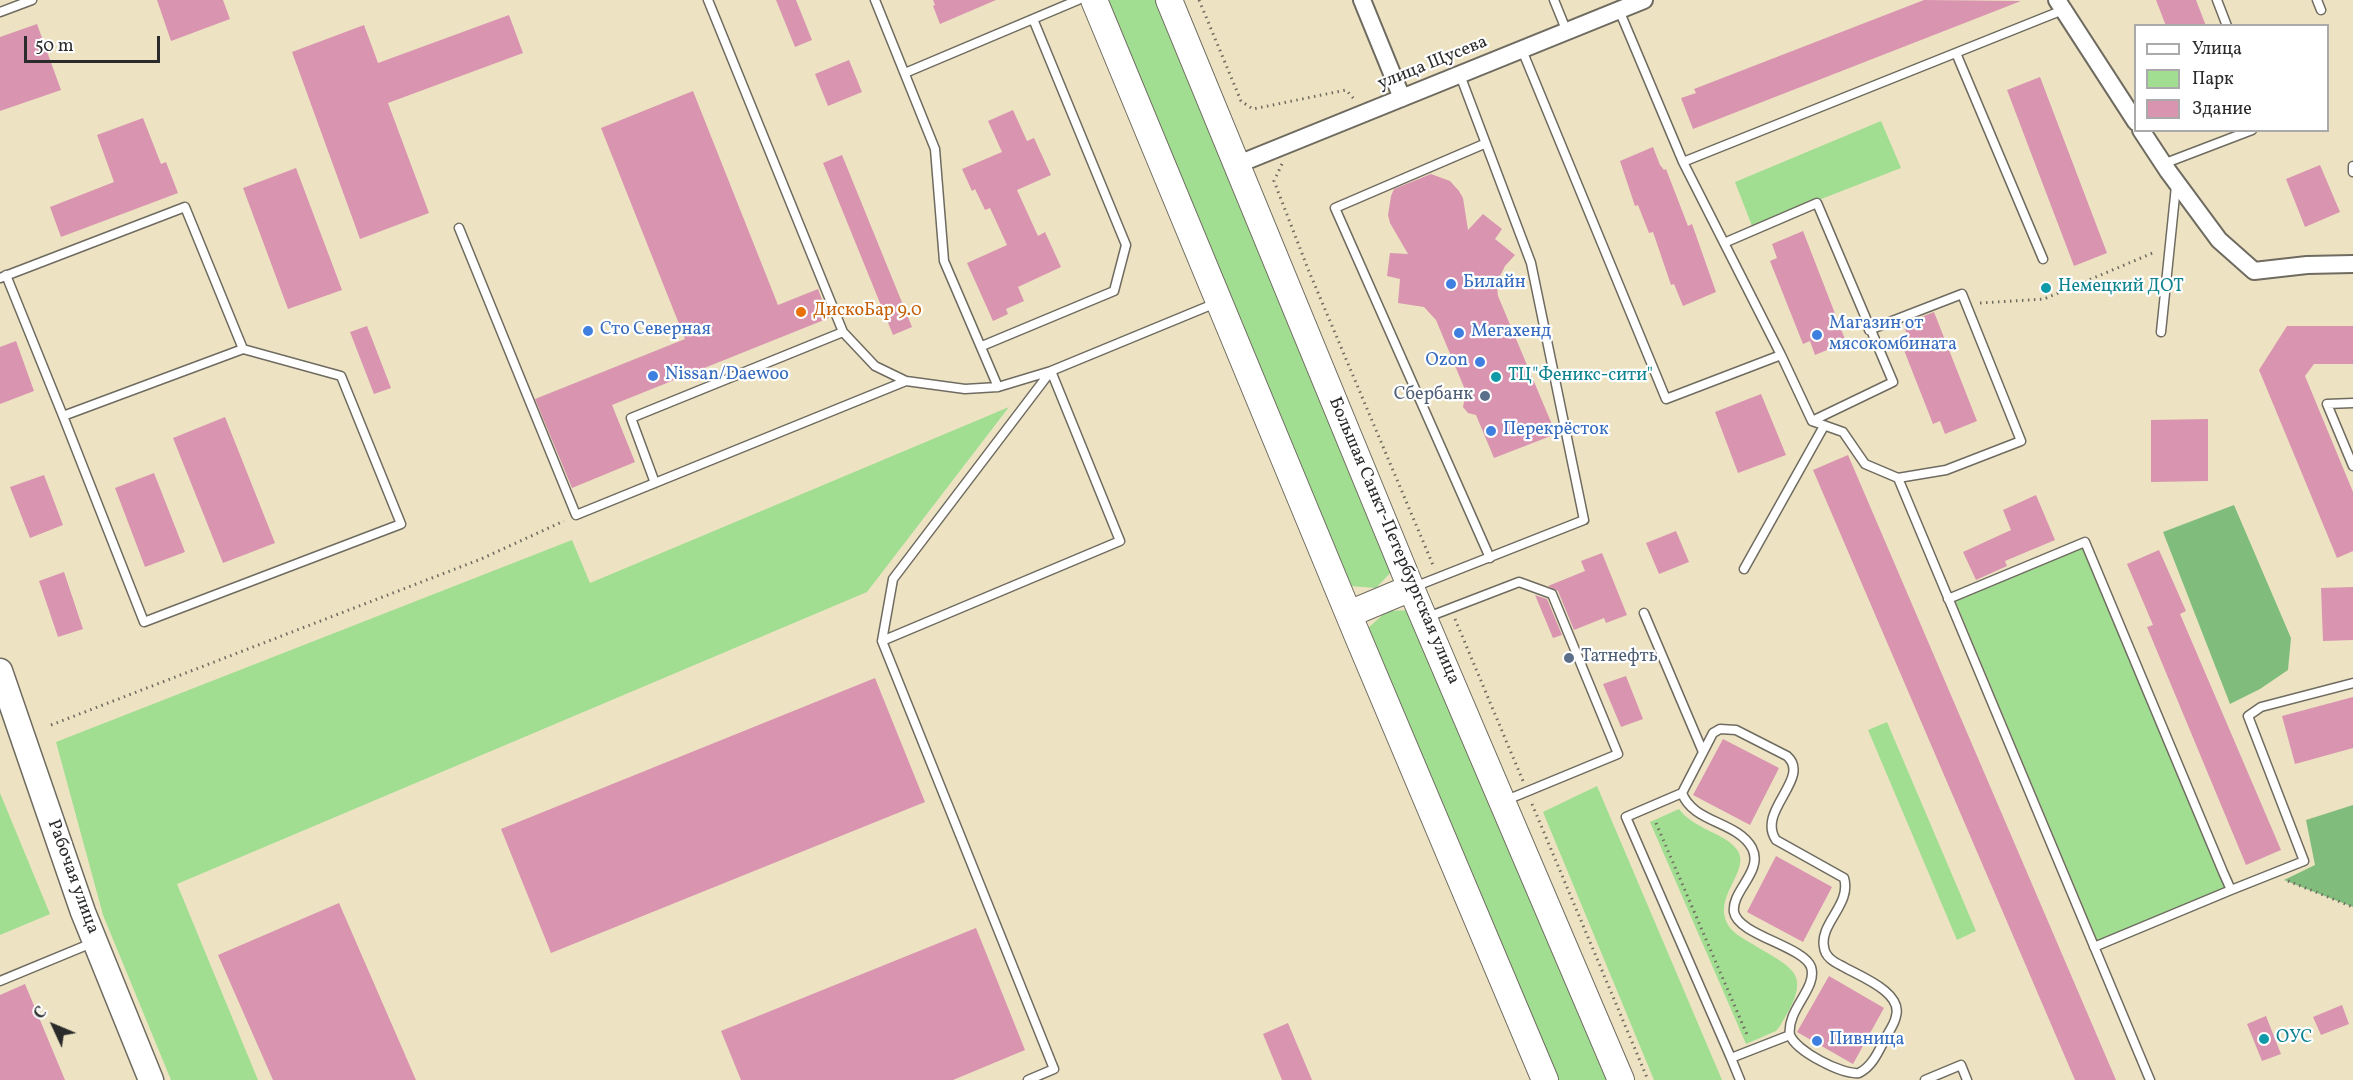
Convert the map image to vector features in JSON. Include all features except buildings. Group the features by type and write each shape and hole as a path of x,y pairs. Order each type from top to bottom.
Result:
{"main road":[{"path":"1094,0 1545,1080"},
{"name":"Большая Санкт-Петербургская улица","path":"1169,0 1411,588 1621,1080"},
{"path":"1349,614 1411,588"},
{"name":"Рабочая улица","path":"0,671 95,941 151,1080"}],"street":[{"path":"1362,0 1402,98"},
{"name":"улица Щусева","path":"1236,165 1644,0"},
{"path":"2060,5 2134,119"},
{"path":"2142,132 2219,240 2254,271 2307,265 2353,264"}],"lane":[{"path":"0,12 32,0"},
{"path":"708,0 843,332 875,366 906,381 965,389 998,387 1051,371 1219,302"},
{"path":"875,0 935,149 944,261 998,387"},
{"path":"904,73 1078,0"},
{"path":"1554,0 1567,32"},
{"path":"2217,0 2226,24"},
{"path":"2318,0 2321,10"},
{"path":"1683,162 1956,53 2060,5"},
{"path":"1619,10 1683,162 1812,421 1843,432 1865,464 1898,478 1946,470 2020,441 1962,294 1869,330"},
{"path":"982,346 1114,291 1126,245 1033,19"},
{"path":"1522,50 1666,399 1781,355"},
{"path":"1956,53 2043,259"},
{"path":"1411,588 1584,520 1531,263 1484,144 1460,75"},
{"path":"2163,164 2247,132"},
{"path":"1484,144 1335,208 1490,558"},
{"path":"2353,166 2353,172"},
{"path":"2161,332 2177,183"},
{"path":"1724,243 1817,203 1893,382 1812,421"},
{"path":"63,416 243,349 341,376 400,524 144,622 63,416 3,276 185,207 243,349"},
{"path":"459,228 576,515 906,381"},
{"path":"655,483 631,418 843,332"},
{"path":"1028,1080 1054,1069 882,641 893,579 1051,371"},
{"path":"882,641 1120,541 1051,371"},
{"path":"2353,403 2327,404 2353,466"},
{"path":"1744,569 1824,426"},
{"path":"1898,478 2150,1080"},
{"path":"1948,599 2085,542 2231,890"},
{"path":"1425,619 1519,582 1552,594 1618,754 1503,802"},
{"path":"1644,613 1702,752"},
{"path":"2094,947 2304,861 2248,716 2261,707 2353,683"},
{"path":"1682,793 1690,808 1741,836 1753,850 1755,858 1735,904 1734,915 1753,931 1805,959 1809,964 1811,981 1789,1021 1790,1035 1799,1047 1840,1071 1859,1073 1871,1063 1891,1028 1897,1014 1896,1005 1891,994 1835,962 1825,951 1824,937 1846,892 1844,878 1776,840 1772,834 1771,821 1794,772 1792,761 1787,756 1736,730 1726,728 1713,733 1682,793 1626,817 1740,1080"},
{"path":"0,981 95,941"},
{"path":"1731,1058 1790,1035"},
{"path":"1925,1080 1960,1065 1967,1080"}],"path":[{"path":"1199,0 1241,101 1253,109 1346,90 1363,113"},
{"path":"1289,159 1283,164 1274,181 1313,280 1439,578"},
{"path":"1966,304 2044,299 2170,246"},
{"path":"51,725 481,560 576,515"},
{"path":"1451,609 1648,1080"},
{"path":"1656,823 1749,1038"},
{"path":"2272,875 2353,908"}],"green space":[{"path":"1104,0 1158,0 1394,569 1376,588 1349,586"},
{"path":"1881,121 1901,168 1752,226 1735,182"},
{"path":"1009,407 867,592 177,884 258,1080 171,1080 103,915 56,742 572,540 590,583"},
{"path":"2234,505 2291,638 2288,670 2260,689 2230,704 2163,532"},
{"path":"2083,547 2227,888 2098,942 1955,600"},
{"path":"1414,610 1613,1080 1557,1080 1367,629 1387,611"},
{"path":"1887,722 1976,931 1957,940 1868,730"},
{"path":"1597,786 1722,1080 1654,1080 1543,812"},
{"path":"0,793 50,914 0,935"},
{"path":"2353,805 2353,907 2284,880 2315,865 2306,820"},
{"path":"1679,809 1693,822 1727,840 1738,851 1739,867 1724,905 1724,915 1728,925 1737,935 1788,967 1797,983 1796,994 1790,1008 1776,1031 1746,1044 1650,822"}],"place":[{"name":"Билайн","path":"1451,284"},
{"name":"Немецкий ДОТ","path":"2046,288"},
{"name":"ДискоБар 9.0","path":"801,312"},
{"name":"Сто Северная","path":"588,331"},
{"name":"Мегахенд","path":"1459,333"},
{"name":"Магазин от мясокомбината","path":"1817,335"},
{"name":"Ozon","path":"1480,362"},
{"name":"Nissan/Daewoo","path":"653,376"},
{"name":"ТЦ\"Феникс-сити\"","path":"1496,377"},
{"name":"Сбербанк","path":"1485,396"},
{"name":"Перекрёсток","path":"1491,431"},
{"name":"Татнефть","path":"1569,658"},
{"name":"ОУС","path":"2264,1039"},
{"name":"Пивница","path":"1817,1041"}]}
